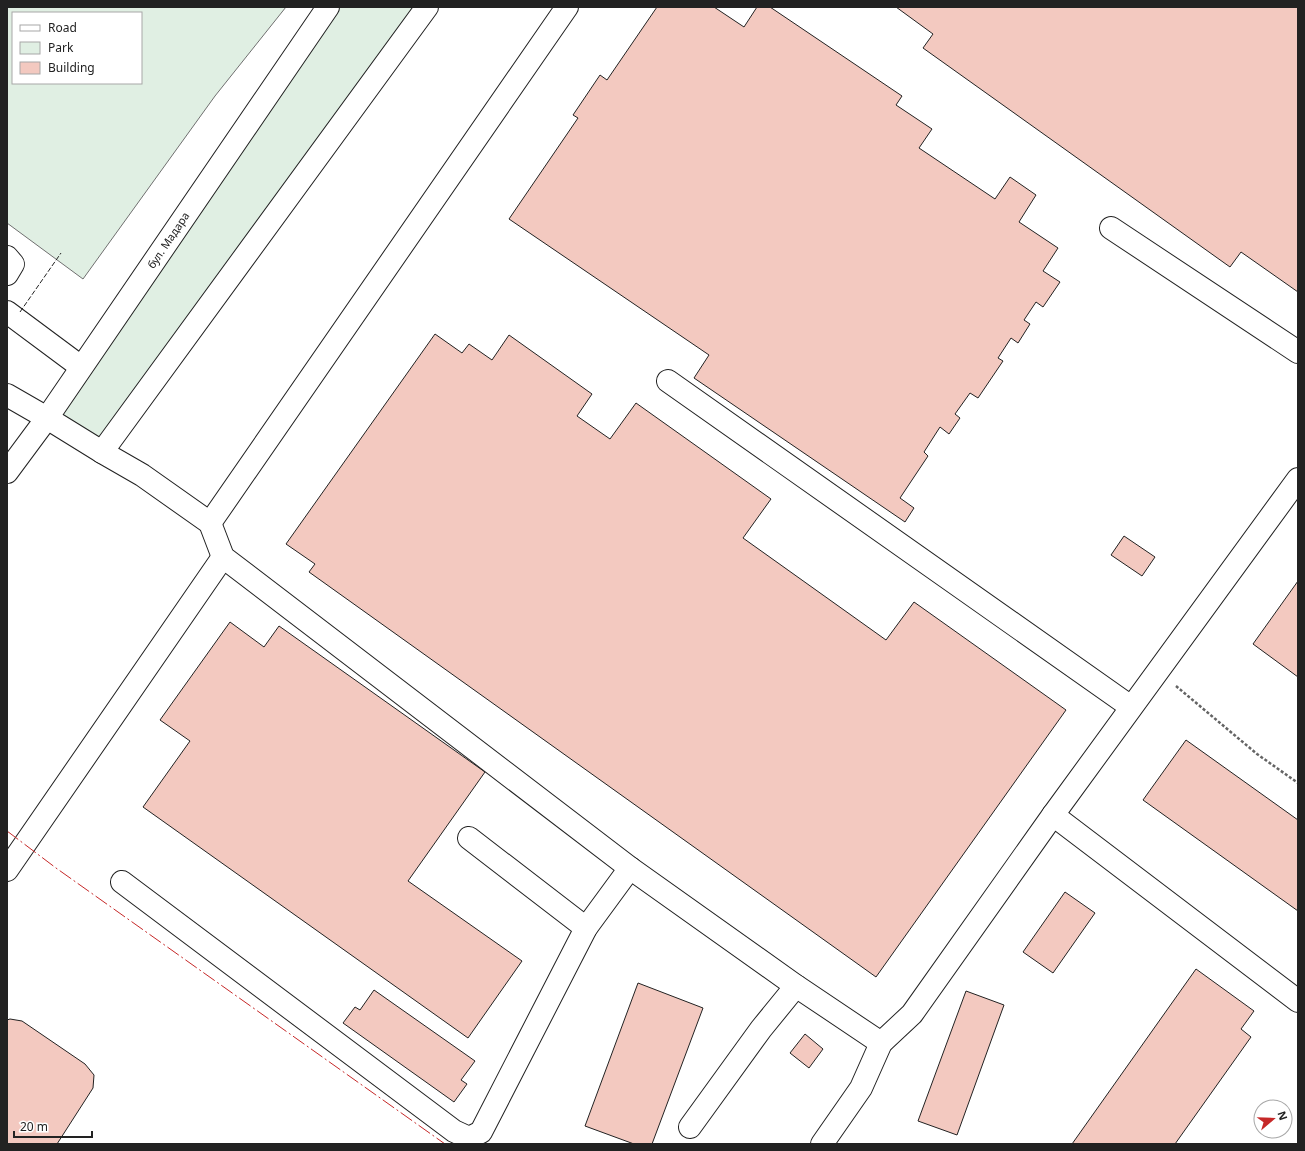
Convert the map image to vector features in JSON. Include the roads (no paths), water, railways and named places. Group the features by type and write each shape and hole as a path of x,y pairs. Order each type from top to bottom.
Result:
{"main road":[{"name":"бул. Мадара","path":"7,472 47,418 328,7"},
{"path":"102,452 427,7"},
{"path":"210,523 568,7"},
{"path":"1111,228 1298,352"},
{"path":"7,257 13,264 7,274"},
{"path":"7,312 81,367"},
{"path":"668,380 882,533 1131,707"},
{"path":"7,395 142,475 210,523 223,557 630,868 796,986 881,1043"},
{"path":"822,1144 861,1088 881,1043 912,1014 1052,815 1298,479"},
{"path":"7,870 223,557"},
{"path":"1052,815 1298,1001"},
{"path":"469,838 586,928"},
{"path":"122,882 454,1132 469,1138 481,1132 586,928 630,868"},
{"path":"690,1127 760,1029 796,986"}]}
